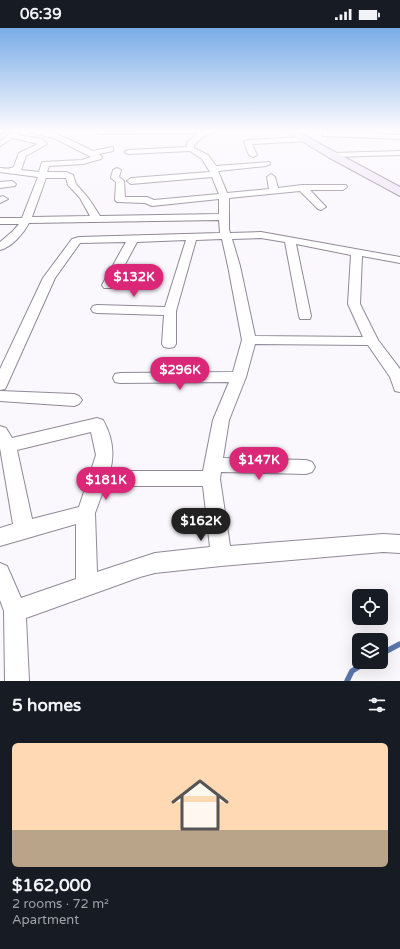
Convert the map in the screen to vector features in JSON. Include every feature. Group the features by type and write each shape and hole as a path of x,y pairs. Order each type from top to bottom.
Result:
{"main road":[{"path":"344,161 400,192"}],"street":[{"path":"12,172 18,168 20,161"},
{"path":"0,247 18,232 26,220 43,175 45,164 85,161"},
{"path":"208,161 213,169 224,196 226,235 249,340 239,377 222,420 212,472 221,556"},
{"path":"138,173 213,169 266,164"},
{"path":"131,181 213,169"},
{"path":"0,170 43,175 66,175 70,177 72,185 79,190 96,219"},
{"path":"117,170 115,178 120,181 120,200 147,200 152,203 302,188 343,187"},
{"path":"271,177 274,191"},
{"path":"0,185 12,184"},
{"path":"302,188 321,207"},
{"path":"0,221 224,218"},
{"path":"0,385 49,278 76,242 85,238 133,239 261,235 400,260"},
{"path":"168,344 170,311 192,237"},
{"path":"108,285 133,239"},
{"path":"290,240 305,316"},
{"path":"357,253 354,304 372,341 397,376 400,387"},
{"path":"97,309 170,311"},
{"path":"249,340 372,341"},
{"path":"120,378 239,377"},
{"path":"0,396 74,400"},
{"path":"24,530 4,439 97,424 105,456 86,513 87,586"},
{"path":"98,478 306,467"},
{"path":"0,537 86,513"},
{"path":"14,611 155,563 221,556 383,543 400,544"},
{"path":"0,573 14,611 17,681"}],"waterway":[{"path":"388,650 400,644"},
{"path":"347,681 352,671 355,669"}]}
